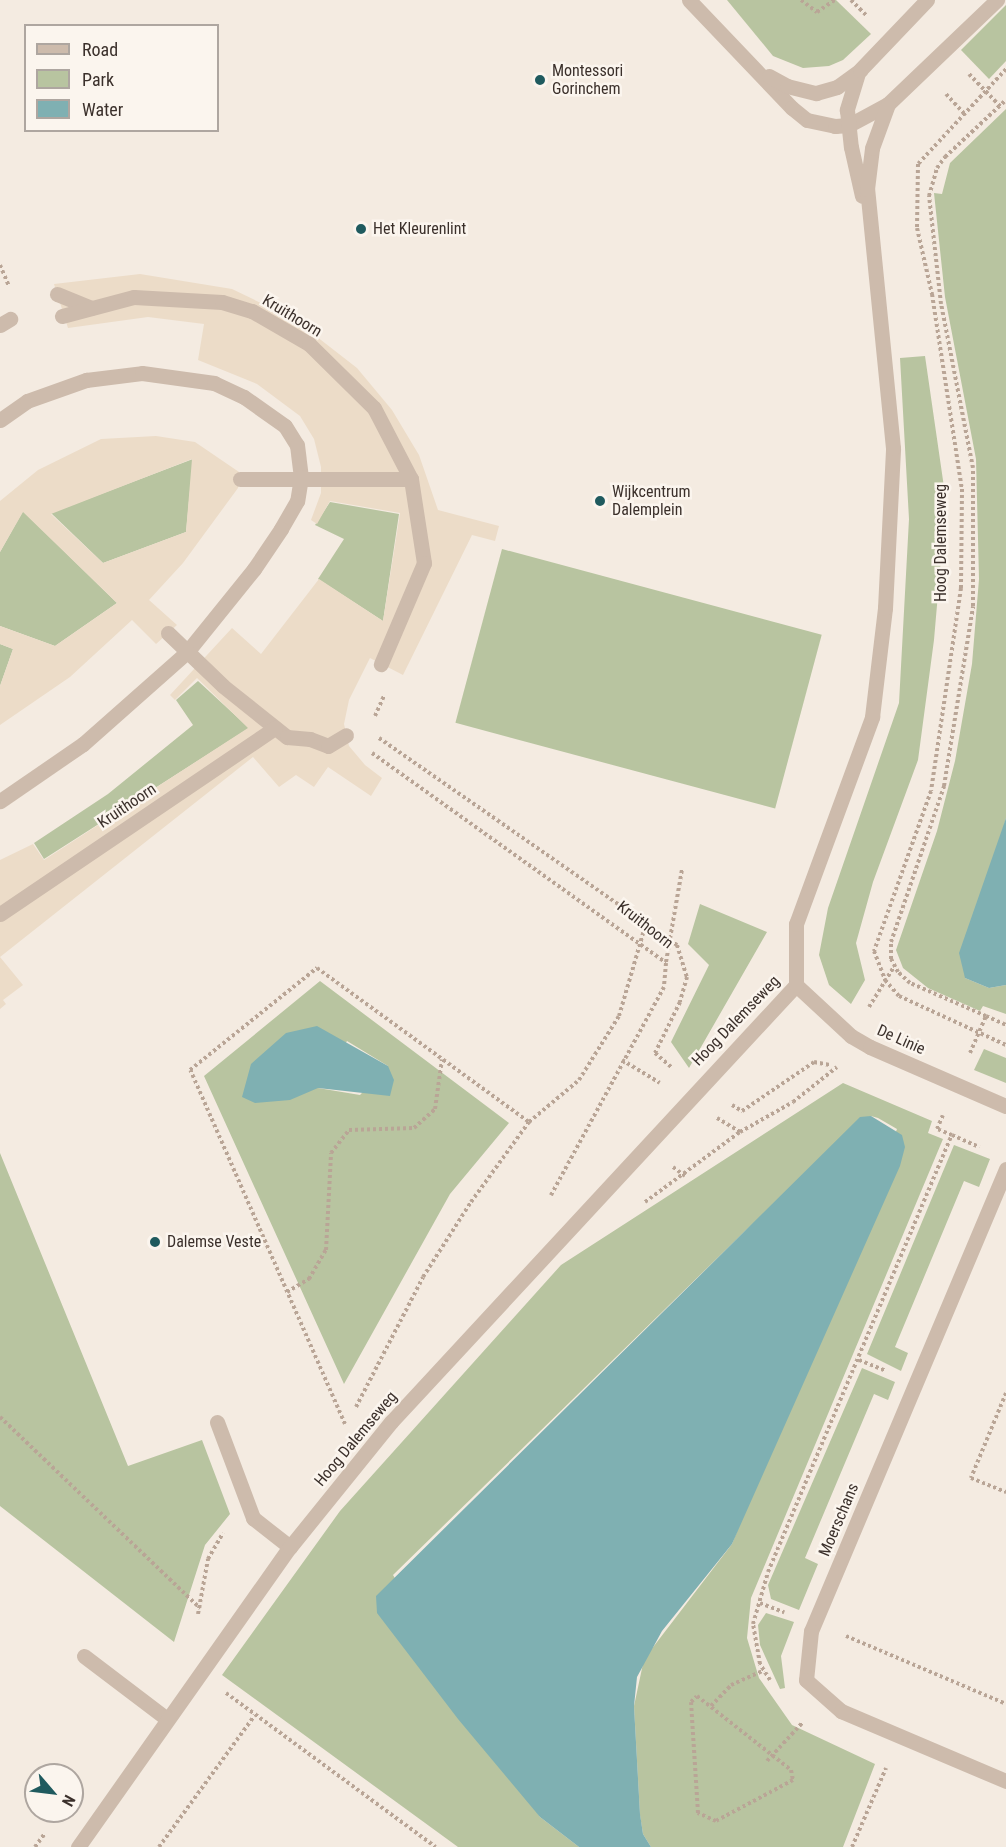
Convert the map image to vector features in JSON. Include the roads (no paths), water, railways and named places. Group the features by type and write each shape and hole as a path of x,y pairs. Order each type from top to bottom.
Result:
{"street":[{"path":"689,0 807,120 822,126 849,125 888,104 997,0"},
{"path":"747,60 781,83 816,93 837,87 860,70 927,0"},
{"name":"Hoog Dalemseweg","path":"860,70 851,89 849,125 871,240"},
{"name":"Hoog Dalemseweg","path":"78,1847 290,1547 391,1422 796,985 796,924 872,717 885,608 893,448 871,240 869,169 879,125 888,104"},
{"path":"57,294 91,308"},
{"name":"Kruithoorn","path":"62,316 134,297 222,302 252,311 309,344 374,408 411,479 424,563 381,664"},
{"path":"0,419 27,401 86,380 142,373 214,382 244,397 285,426 297,445 301,477 297,501 281,529 254,569 187,652 83,744 0,801"},
{"path":"240,479 301,477 411,479"},
{"path":"168,633 187,652 287,737 310,738 328,746 346,735"},
{"name":"Kruithoorn","path":"0,914 275,728"},
{"name":"De Linie","path":"796,985 851,1036 870,1047 1006,1106"},
{"name":"Moerschans","path":"1006,1169 815,1623 806,1680 841,1712 1006,1781"},
{"path":"217,1422 253,1518 290,1547"},
{"path":"84,1656 167,1719"}],"water":[{"path":"1006,818 1006,985 989,988 965,978 959,953"},
{"path":"317,1026 388,1066 394,1080 390,1096 318,1088 290,1100 255,1103 242,1097 251,1064 286,1033"},
{"path":"871,1116 902,1135 905,1147 900,1166 732,1544 662,1631 637,1677 634,1706 640,1814 643,1834 651,1847 579,1847 540,1817 458,1719 377,1613 376,1596 860,1117"}],"place":[{"name":"Montessori Gorinchem","path":"540,80"},
{"name":"Het Kleurenlint","path":"361,229"},
{"name":"Wijkcentrum Dalemplein","path":"600,501"},
{"name":"Dalemse Veste","path":"155,1242"}]}
